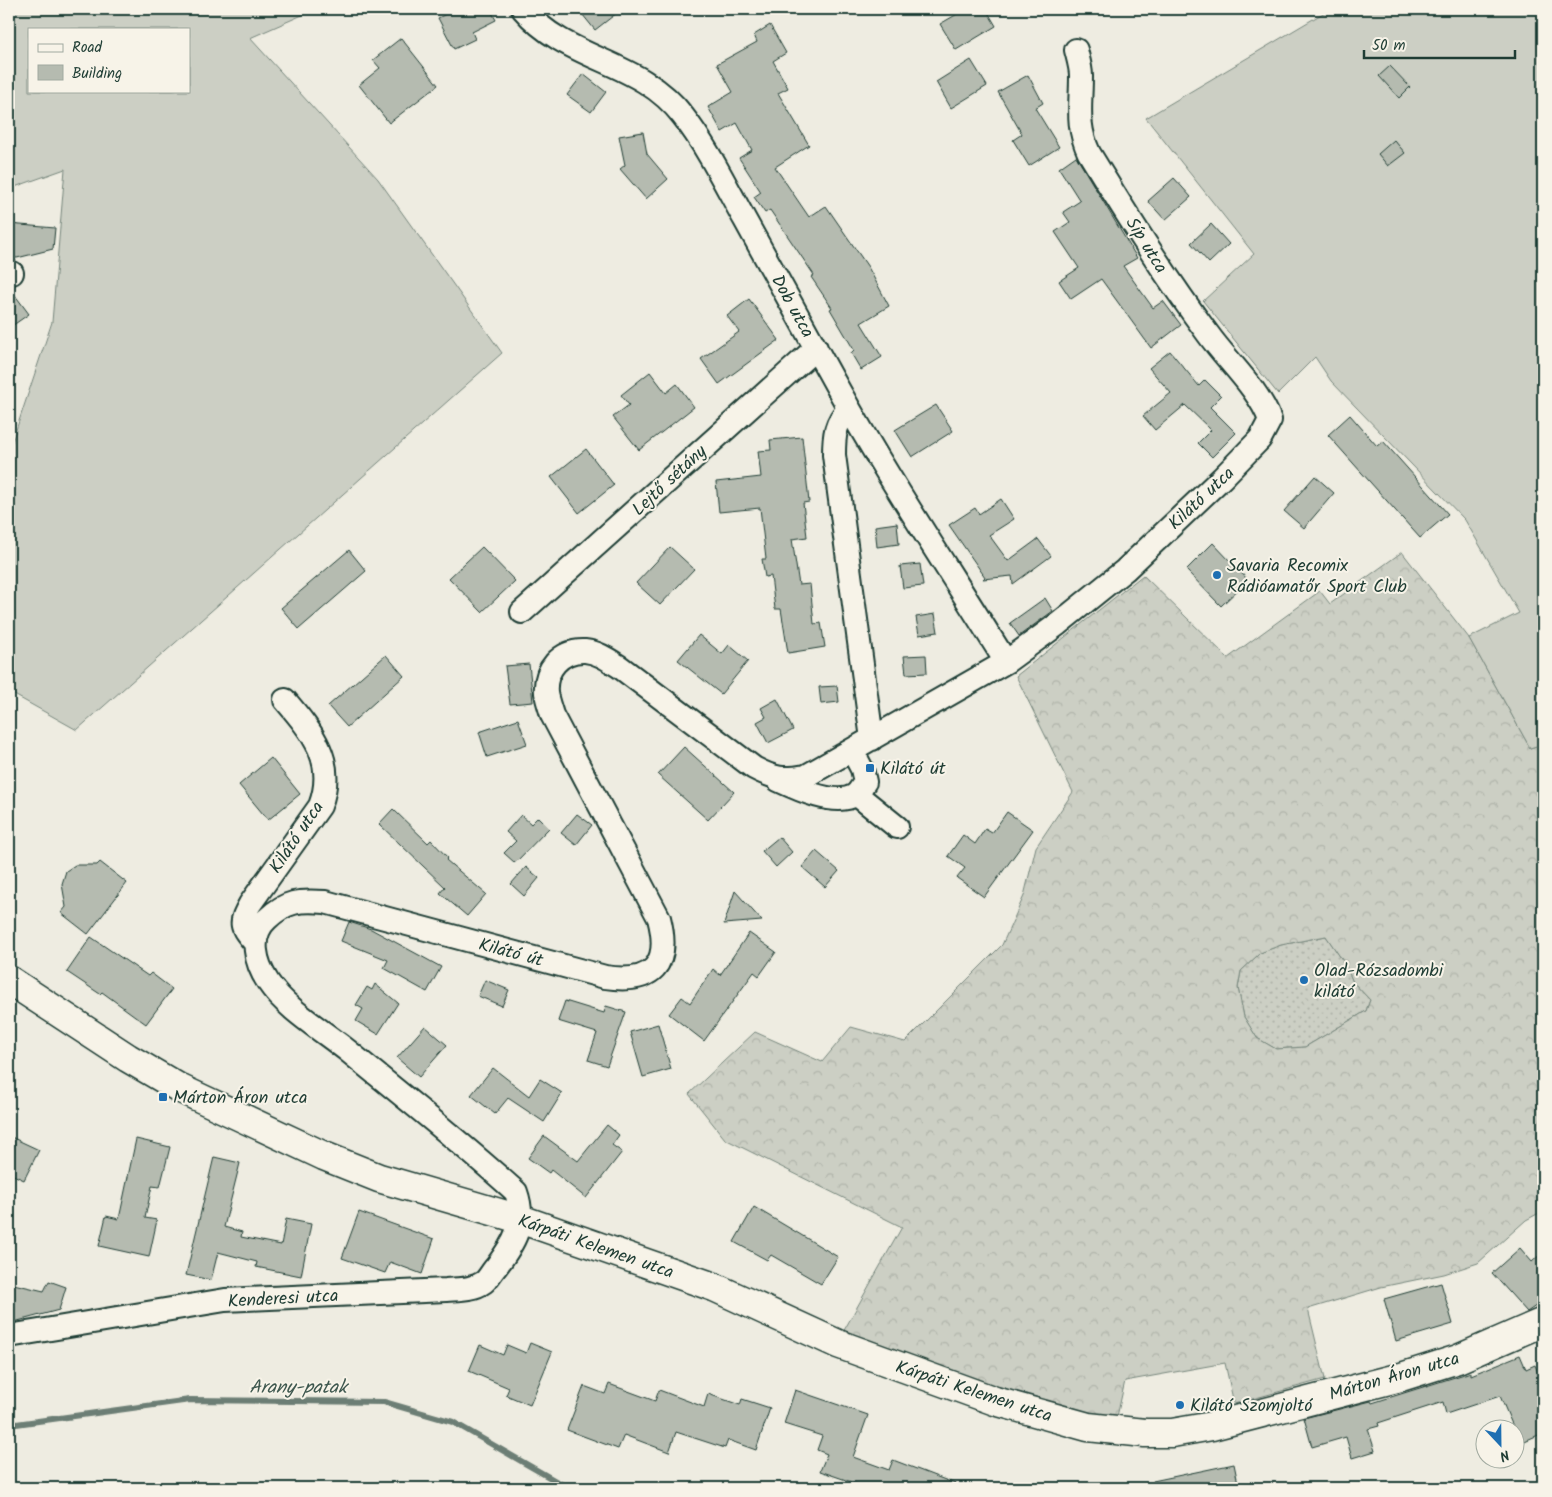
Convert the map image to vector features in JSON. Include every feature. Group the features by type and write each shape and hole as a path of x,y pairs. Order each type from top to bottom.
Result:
{"street":[{"name":"Dob utca","path":"523,9 535,23 565,44 628,71 660,91 684,116 715,166 849,408 1006,662"},
{"name":"Síp utca","path":"1076,50 1081,74 1079,120 1083,140 1089,153 1158,265 1209,336 1263,405 1270,420"},
{"name":"Lejtő sétány","path":"522,612 816,348"},
{"path":"849,408 839,419 834,432 834,455 872,739"},
{"name":"Kilátó utca","path":"1006,662 1124,570 1248,453 1260,439 1270,420"},
{"name":"Kilátó út","path":"255,943 263,923 279,908 300,900 325,902 605,977 624,980 641,977 652,970 660,960 664,948 659,918 552,716 546,693 548,676 555,661 569,653 585,651 593,653 620,667 754,768 773,778 806,793 844,799 856,794"},
{"path":"773,778 789,779 806,776 1006,662"},
{"name":"Kilátó utca","path":"255,943 243,929 242,919 250,904 320,806 325,793 325,772 318,741 285,700"},
{"path":"852,750 862,769 865,782 856,794 897,827"},
{"path":"255,943 258,963 268,983 290,1005 424,1113 516,1192 520,1206 520,1219"},
{"name":"Kárpáti Kelemen utca","path":"9,980 128,1058 174,1085 267,1131 379,1178 520,1219 714,1287 838,1344 994,1402 1088,1427 1145,1433 1172,1433 1212,1426"},
{"name":"Kenderesi utca","path":"9,1336 225,1300 468,1288 484,1282 513,1244 520,1219"},
{"name":"Márton Áron utca","path":"1212,1426 1439,1365 1543,1322"}],"green space":[{"path":"9,9 316,9 250,38 378,179 502,353 77,730 9,692 9,451 52,322 65,169 9,189"},
{"path":"1330,9 1543,9 1543,744 1530,748 1469,638 1519,613 1465,520 1331,381 1315,357 1278,394 1203,301 1254,254 1146,118"},
{"path":"1402,552 1469,638 1530,748 1543,744 1543,1211 1526,1220 1478,1263 1444,1274 1381,1287 1308,1309 1325,1379 1234,1404 1225,1363 1125,1381 1116,1421 1001,1395 842,1334 902,1227 725,1139 689,1094 755,1032 822,1062 851,1027 905,1042 1002,945 1024,896 1036,847 1073,792 1016,676 1143,575 1228,658 1320,591 1330,604","holes":["1326,936 1345,964 1353,982 1370,1000 1366,1011 1305,1047 1276,1049 1257,1038 1244,1017 1238,988 1241,971 1260,953 1281,945"]},
{"path":"1326,936 1345,964 1353,982 1370,1000 1366,1011 1305,1047 1276,1049 1257,1038 1244,1017 1238,988 1241,971 1260,953 1281,945"}],"building":[{"path":"456,9 490,9 496,20 472,32 475,39 454,49 438,18"},
{"path":"578,9 622,9 595,30"},
{"path":"966,9 986,9 996,26 956,50 940,24"},
{"path":"770,25 786,53 773,61 788,88 778,93 809,145 775,167 809,217 826,206 868,267 889,306 861,323 882,357 861,370 851,353 854,350 830,309 832,308 811,277 814,275 770,210 765,213 754,197 761,192 739,158 752,150 737,123 722,132 708,107 733,92 717,64 757,42 754,35"},
{"path":"401,38 438,85 389,123 359,85 380,68 373,60"},
{"path":"971,60 987,86 951,108 936,82"},
{"path":"1390,66 1410,87 1399,98 1379,76"},
{"path":"583,74 606,92 591,112 567,95"},
{"path":"1028,75 1043,103 1035,108 1059,147 1029,166 1013,140 1022,134 998,92"},
{"path":"643,132 647,154 668,179 646,199 620,169 625,165 619,136"},
{"path":"1394,140 1405,153 1388,166 1378,154"},
{"path":"1076,156 1137,258 1123,266 1153,308 1163,301 1181,325 1151,348 1101,279 1071,299 1059,281 1079,268 1055,232 1070,222 1063,212 1080,201 1059,168"},
{"path":"1174,178 1191,197 1165,220 1148,201"},
{"path":"9,224 55,228 53,249 17,258 9,257"},
{"path":"1211,224 1229,244 1209,263 1191,243"},
{"path":"9,287 29,314 9,328"},
{"path":"749,299 779,340 719,384 701,359 739,332 727,316"},
{"path":"1170,351 1199,386 1205,380 1221,396 1210,407 1236,433 1212,457 1198,443 1211,430 1185,405 1155,430 1143,416 1171,393 1149,368"},
{"path":"650,372 666,393 677,384 694,407 639,450 613,417 629,405 621,395"},
{"path":"936,405 953,431 912,457 895,430"},
{"path":"1350,415 1377,446 1383,441 1448,514 1420,538 1328,435"},
{"path":"802,437 809,502 803,503 807,537 792,539 799,585 810,584 814,624 821,623 825,647 788,653 781,609 775,609 771,576 765,577 762,559 766,559 760,508 719,512 716,482 761,477 758,451 771,450 770,440"},
{"path":"586,449 614,485 579,513 551,477"},
{"path":"1315,476 1334,493 1304,528 1284,511"},
{"path":"1001,499 1014,519 989,535 1008,561 1038,539 1051,556 1013,584 1012,576 983,579 985,577 949,525 975,508 979,514"},
{"path":"897,523 899,544 877,547 875,526"},
{"name":"Savaria Recomix Rádióamatőr Sport Club","path":"1213,543 1248,580 1221,606 1186,570"},
{"path":"482,547 515,581 482,612 449,578"},
{"path":"670,547 694,569 660,605 636,583"},
{"path":"349,550 366,571 299,629 281,608"},
{"path":"920,564 923,586 903,588 900,566"},
{"path":"1045,598 1053,611 1019,636 1010,623"},
{"path":"935,614 938,632 919,635 916,617"},
{"path":"699,635 722,654 729,645 748,661 721,694 678,660"},
{"path":"386,655 404,676 347,727 328,706"},
{"path":"926,655 927,673 906,674 904,656"},
{"path":"529,664 533,702 510,704 505,666"},
{"path":"837,686 839,702 821,704 819,687"},
{"path":"777,699 793,730 768,743 757,722 766,717 761,708"},
{"path":"518,719 527,744 487,757 479,732"},
{"path":"684,747 734,792 708,820 658,775"},
{"path":"271,758 300,794 268,820 239,785"},
{"path":"393,809 428,843 431,840 448,858 446,860 486,894 467,916 440,893 445,887 379,824"},
{"path":"1007,812 1033,830 984,897 957,878 965,868 948,856 963,835 975,844 985,829 992,833"},
{"path":"577,814 592,825 576,845 561,833"},
{"path":"521,815 531,824 538,817 549,828 515,863 504,853 516,841 506,832"},
{"path":"779,837 792,852 776,867 762,851"},
{"path":"816,851 839,871 825,887 802,867"},
{"path":"100,862 127,883 88,934 61,913 66,907 62,884 66,871 75,865 97,865"},
{"path":"526,867 539,878 524,896 511,884"},
{"path":"735,891 762,921 724,924"},
{"path":"349,922 371,929 441,967 427,992 384,968 388,960 341,941"},
{"path":"749,933 776,952 759,976 754,972 704,1041 669,1014 682,997 690,1003 713,969 720,975"},
{"path":"91,937 148,976 151,973 172,989 146,1024 102,992 100,994 67,972"},
{"path":"485,980 509,990 502,1006 478,996"},
{"path":"375,984 398,1003 378,1034 356,1021 363,1009 356,1005 367,987 372,990"},
{"path":"565,1001 604,1013 606,1006 626,1012 607,1066 588,1060 597,1033 558,1021"},
{"path":"658,1024 671,1069 643,1077 630,1032"},
{"path":"425,1026 447,1045 419,1077 397,1058"},
{"path":"493,1068 529,1096 540,1079 562,1093 544,1122 508,1098 495,1114 471,1095"},
{"path":"607,1125 619,1135 612,1145 622,1152 586,1198 551,1170 549,1173 528,1158 544,1136 578,1161"},
{"path":"9,1136 39,1150 24,1180 9,1173"},
{"path":"136,1139 170,1147 160,1187 152,1186 145,1218 157,1220 149,1257 99,1246 106,1216 119,1219"},
{"path":"214,1157 240,1163 224,1227 242,1232 241,1237 281,1245 286,1219 311,1224 301,1276 256,1267 257,1262 218,1252 211,1280 186,1275"},
{"path":"754,1207 838,1257 821,1284 771,1255 767,1260 734,1242"},
{"path":"359,1212 434,1239 422,1274 390,1262 385,1273 342,1258"},
{"path":"1520,1248 1532,1262 1543,1252 1543,1301 1527,1312 1492,1273"},
{"path":"49,1281 66,1287 59,1310 14,1322 9,1305 9,1283 44,1291"},
{"path":"1441,1283 1453,1324 1396,1341 1384,1299"},
{"path":"530,1343 552,1352 530,1405 506,1395 509,1388 469,1371 480,1345 503,1355 507,1345 526,1353"},
{"path":"1520,1355 1526,1369 1535,1365 1543,1385 1543,1433 1524,1441 1524,1420 1510,1420 1500,1396 1446,1414 1443,1402 1378,1423 1379,1426 1368,1429 1375,1451 1352,1458 1346,1437 1312,1447 1304,1418 1371,1401 1372,1403 1471,1372 1471,1375"},
{"path":"609,1384 655,1401 659,1390 704,1407 708,1394 740,1405 742,1399 770,1408 756,1450 728,1440 725,1448 676,1432 669,1452 624,1435 618,1449 567,1430 584,1386 605,1394"},
{"path":"795,1390 868,1415 853,1457 889,1470 893,1460 961,1486 961,1488 869,1488 820,1471 827,1454 817,1450 822,1436 784,1424"},
{"path":"1234,1464 1239,1488 1154,1488 1153,1481"}],"waterway":[{"name":"Arany-patak","path":"9,1425 190,1400 384,1402 453,1422 568,1488"}],"place":[{"name":"Savaria Recomix Rádióamatőr Sport Club","path":"1217,575"},
{"name":"Kilátó út","path":"870,768"},
{"name":"Olad-Rózsadombi kilátó","path":"1304,980"},
{"name":"Márton Áron utca","path":"163,1097"},
{"name":"Kilátó Szomjoltó","path":"1180,1405"}]}
